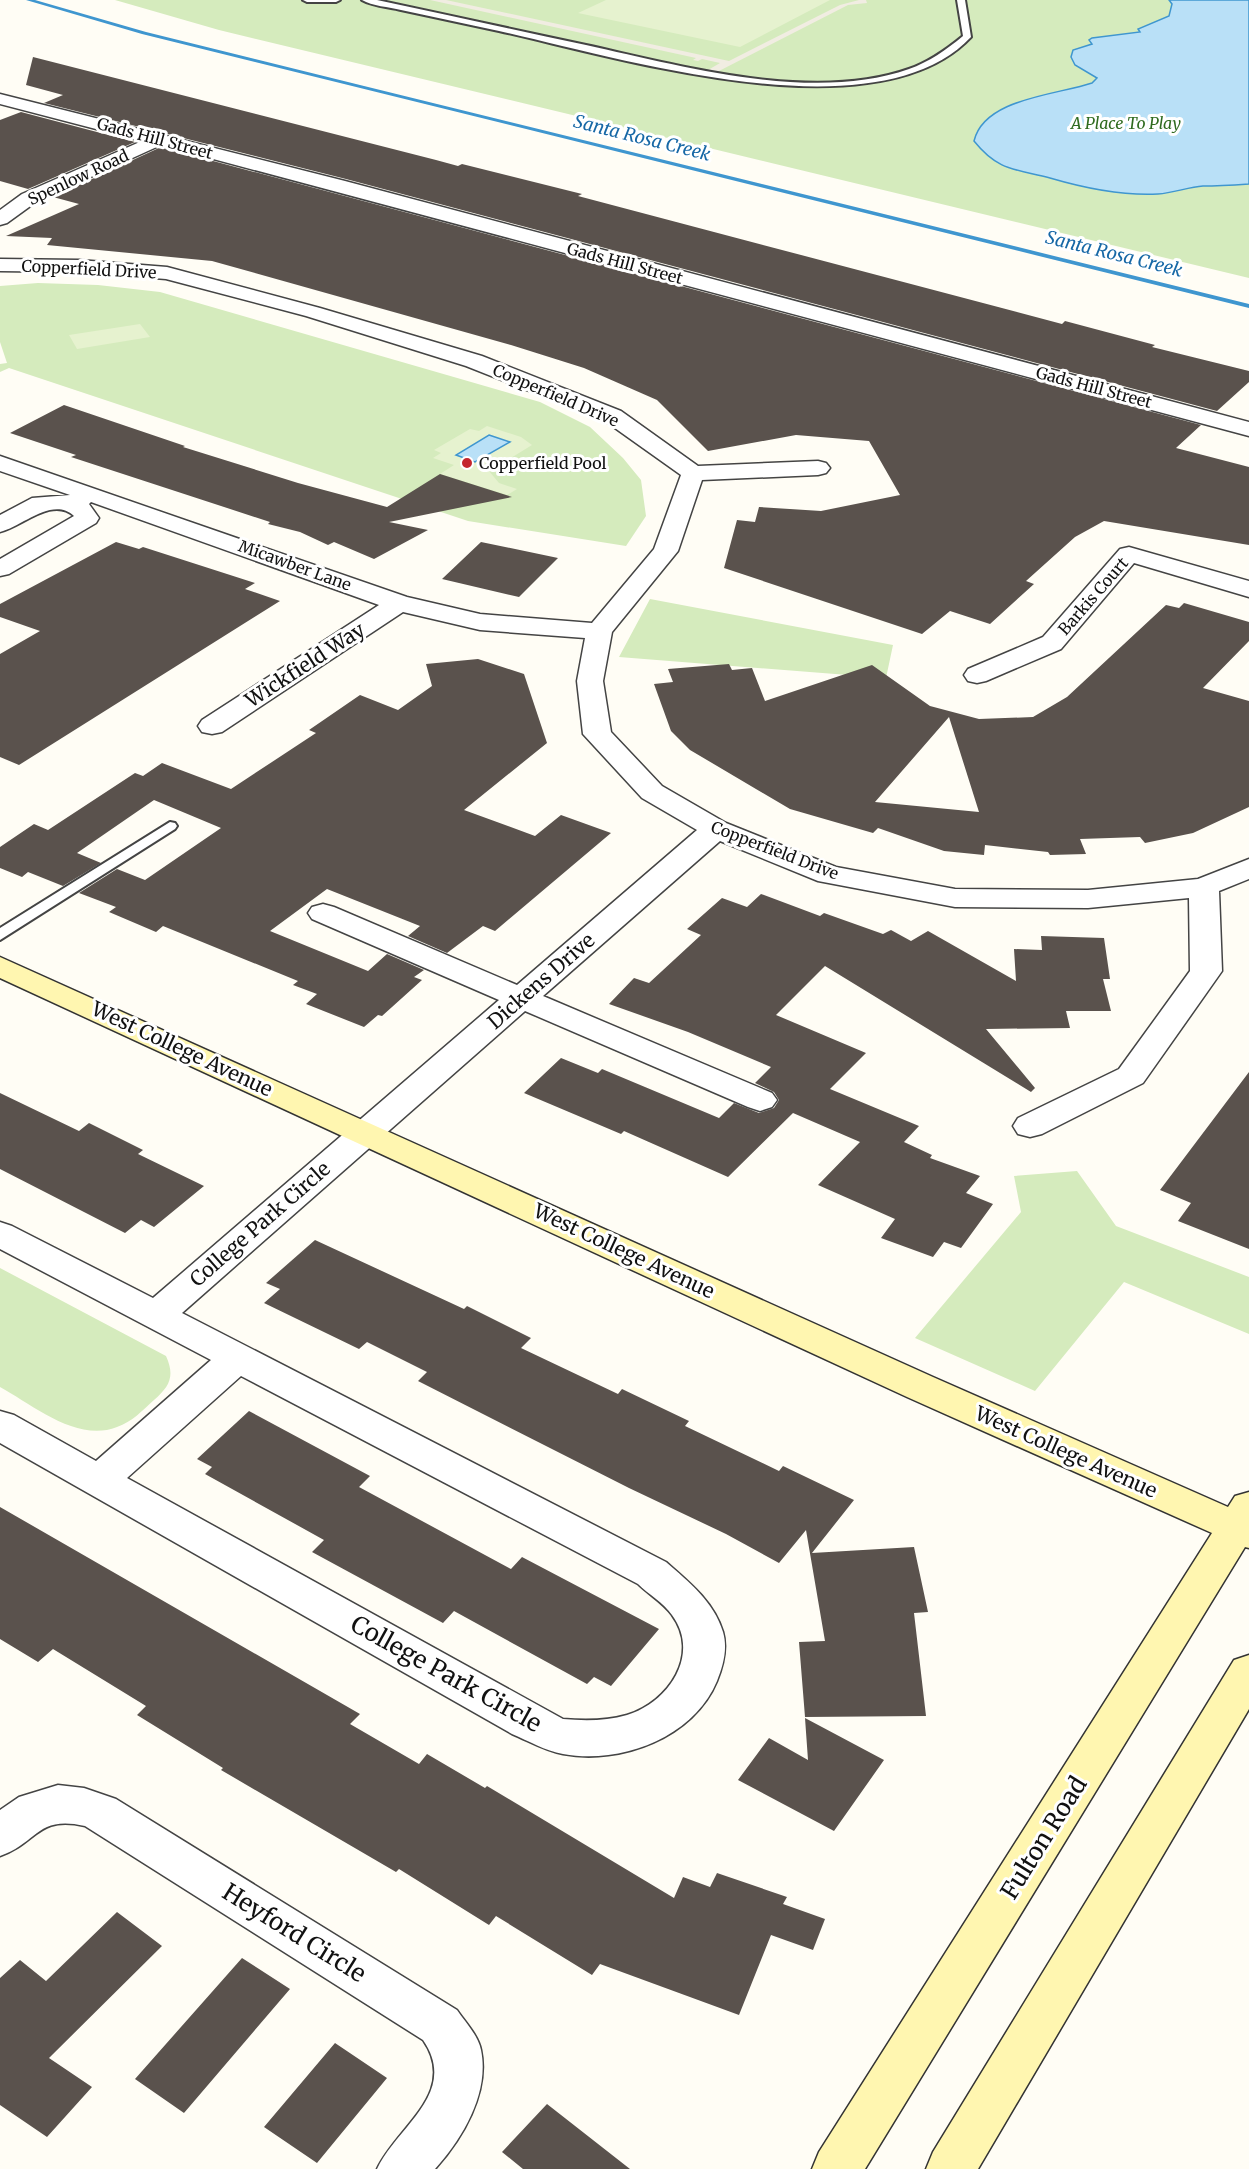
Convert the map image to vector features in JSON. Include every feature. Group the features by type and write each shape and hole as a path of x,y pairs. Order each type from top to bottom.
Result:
{"main road":[{"name":"West College Avenue","path":"0,966 365,1133 1245,1523"},
{"name":"Fulton Road","path":"837,2169 1245,1523"},
{"path":"951,2169 1249,1672"}],"street":[{"name":"Gads Hill Street","path":"0,99 72,115 158,140 338,185 1249,429"},
{"name":"Spenlow Road","path":"0,219 29,198 158,140"},
{"name":"Copperfield Drive","path":"0,265 79,266 167,273 345,322 474,361 613,416 693,473 666,551 599,631 590,681 597,734 652,792 716,830 829,875 955,898 1089,899 1204,887 1249,868"},
{"name":"Micawber Lane","path":"0,463 82,498 399,603 480,622 599,631"},
{"path":"693,473 818,468"},
{"path":"0,525 40,503 82,498 87,519 0,568"},
{"name":"Barkis Court","path":"976,675 1052,643 1129,554 1249,589"},
{"name":"Wickfield Way","path":"212,726 399,603"},
{"name":"Dickens Drive","path":"365,1133 716,830"},
{"path":"1030,1126 1131,1076 1206,971 1204,887"},
{"path":"323,914 760,1100"},
{"name":"College Park Circle","path":"156,1315 365,1133"},
{"name":"College Park Circle","path":"0,1234 652,1573 676,1589 693,1610 705,1637 704,1667 683,1702 655,1724 608,1738 564,1737 527,1722 0,1425"},
{"path":"99,1481 238,1358"},
{"name":"Heyford Circle","path":"0,1837 33,1811 53,1804 76,1803 100,1812 440,2025 457,2049 458,2076 451,2103 435,2133 402,2169"}],"lane":[{"path":"307,0 336,0"},
{"path":"366,0 705,74 755,82 815,84 857,82 895,75 924,68 952,53 967,37 961,0"},
{"path":"0,935 170,826"}],"green space":[{"name":"A Place To Play","path":"115,0 1249,0 1249,278 219,30"},
{"path":"606,0 830,0 740,47 578,13"},
{"path":"38,283 98,285 160,292 540,402 590,427 623,458 641,480 646,516 626,546 468,521 9,368 0,372 0,364 7,363 0,342 0,286"},
{"path":"140,324 150,337 77,349 69,335"},
{"name":"Copperfield Pool","path":"487,426 521,437 532,445 506,461 495,458 484,465 499,483 517,489 507,495 440,474 454,465 433,458 441,453 434,450 470,429 479,431"},
{"path":"650,599 893,645 886,678 619,657"},
{"path":"1077,1171 1116,1226 1249,1277 1249,1334 1124,1282 1035,1391 915,1338 1021,1212 1014,1176"},
{"path":"0,1268 166,1356 170,1375 164,1390 128,1422 102,1431 86,1430 56,1420 0,1387"}],"shaded area":[{"path":"430,0 446,0 729,61 840,5 859,0 866,0 867,3 848,5 717,72 708,70 720,63 702,59 693,60 696,58"}],"water":[{"path":"1169,0 1249,0 1249,184 1197,187 1158,194 1130,194 1103,190 999,164 974,141 981,127 992,115 1007,107 1024,100 1092,83 1097,78 1075,65 1071,57 1073,50 1092,44 1089,40 1092,38 1140,32 1138,29 1169,16 1172,4"},
{"path":"489,435 510,442 475,462 456,455"}],"building":[{"path":"33,57 458,166 462,164 582,194 578,196 1062,324 1065,321 1155,345 1152,347 1249,371 1249,382 1217,411 346,179 44,103 63,95 26,85"},
{"path":"21,112 135,142 28,189 0,181 0,120"},
{"path":"161,147 1201,425 1176,448 1249,467 1249,545 1104,521 1075,537 1026,581 1034,584 990,624 950,611 922,634 724,568 737,520 755,522 759,507 821,511 900,495 869,441 796,435 708,451 657,400 584,368 511,345 212,261 47,245 52,238 6,236 79,204 53,197"},
{"path":"64,405 185,446 183,447 298,483 387,507 440,474 512,497 389,522 428,530 374,559 334,542 328,545 300,532 268,524 270,522 71,457 76,455 10,433"},
{"path":"116,542 139,549 143,547 255,583 245,589 280,601 19,765 0,757 0,654 40,631 0,617 0,604"},
{"path":"481,542 558,558 519,597 442,579"},
{"path":"1184,603 1249,622 1249,641 1203,688 1249,701 1249,807 1193,833 1145,843 1140,837 1080,839 1086,854 1050,855 1048,852 985,845 984,855 944,851 878,828 873,833 790,809 690,750 671,731 654,684 673,682 668,669 729,664 732,670 752,668 765,701 872,665 930,706 979,719 1033,717 1067,697 1166,605 1179,608","holes":["949,717 979,812 875,802"]},
{"path":"478,659 524,674 547,743 464,810 535,836 561,815 611,833 495,931 483,926 447,953 408,936 420,926 327,889 270,931 368,971 387,954 424,970 414,977 422,980 382,1016 378,1015 364,1027 306,1004 317,994 293,985 298,981 163,926 156,932 109,912 116,907 79,893 117,869 145,880 221,828 154,800 77,853 101,863 63,886 28,872 22,877 0,868 0,847 34,824 48,830 135,773 143,776 162,763 231,789 316,733 309,730 360,695 398,710 432,686 426,664"},
{"path":"761,894 820,916 824,913 883,934 891,930 911,941 928,931 1016,981 1014,949 1042,950 1041,936 1104,938 1110,979 1103,979 1111,1011 1066,1011 1070,1028 986,1029 1035,1088 1031,1092 825,966 776,1015 866,1053 830,1089 919,1126 904,1142 932,1155 930,1158 980,1176 966,1193 993,1204 961,1248 944,1242 933,1257 881,1238 895,1219 818,1185 860,1142 793,1113 728,1177 624,1131 621,1134 524,1093 561,1058 598,1073 602,1069 719,1118 734,1103 759,1113 774,1108 779,1100 774,1092 755,1083 771,1067 688,1032 609,1004 634,978 649,983 701,935 687,929 722,898 747,907"},
{"path":"1249,1072 1249,1249 1178,1221 1191,1203 1160,1190"},
{"path":"0,1093 79,1131 89,1123 143,1150 138,1154 204,1186 154,1227 141,1220 125,1233 0,1169"},
{"path":"315,1240 464,1309 467,1306 531,1338 521,1348 618,1394 622,1389 689,1421 685,1426 779,1471 783,1466 854,1500 812,1553 914,1547 928,1612 914,1613 926,1716 805,1717 799,1642 825,1641 806,1530 779,1563 726,1534 629,1488 418,1381 427,1372 367,1342 359,1349 264,1303 280,1289 266,1283"},
{"path":"249,1411 370,1476 359,1487 511,1569 522,1557 659,1629 611,1686 594,1677 587,1684 454,1611 443,1623 312,1552 324,1540 205,1474 212,1467 197,1459"},
{"path":"0,1507 360,1714 350,1724 419,1764 427,1754 485,1788 487,1786 674,1898 683,1877 710,1887 717,1873 787,1897 783,1904 825,1919 813,1950 771,1935 739,2015 600,1964 592,1975 496,1916 489,1925 399,1869 396,1872 221,1770 223,1768 137,1715 146,1706 53,1649 38,1662 0,1639"},
{"path":"805,1718 884,1760 834,1831 738,1780 769,1738 808,1760"},
{"path":"117,1912 162,1946 49,2058 92,2087 47,2137 0,2105 0,1978 20,1960 46,1981"},
{"path":"242,1958 290,1989 184,2113 135,2079"},
{"path":"335,2043 387,2078 317,2163 264,2127"},
{"path":"547,2104 630,2169 523,2169 502,2152"}],"waterway":[{"name":"Santa Rosa Creek","path":"29,0 144,33 363,88 1249,306"}],"place":[{"name":"Copperfield Pool","path":"467,463"}]}
